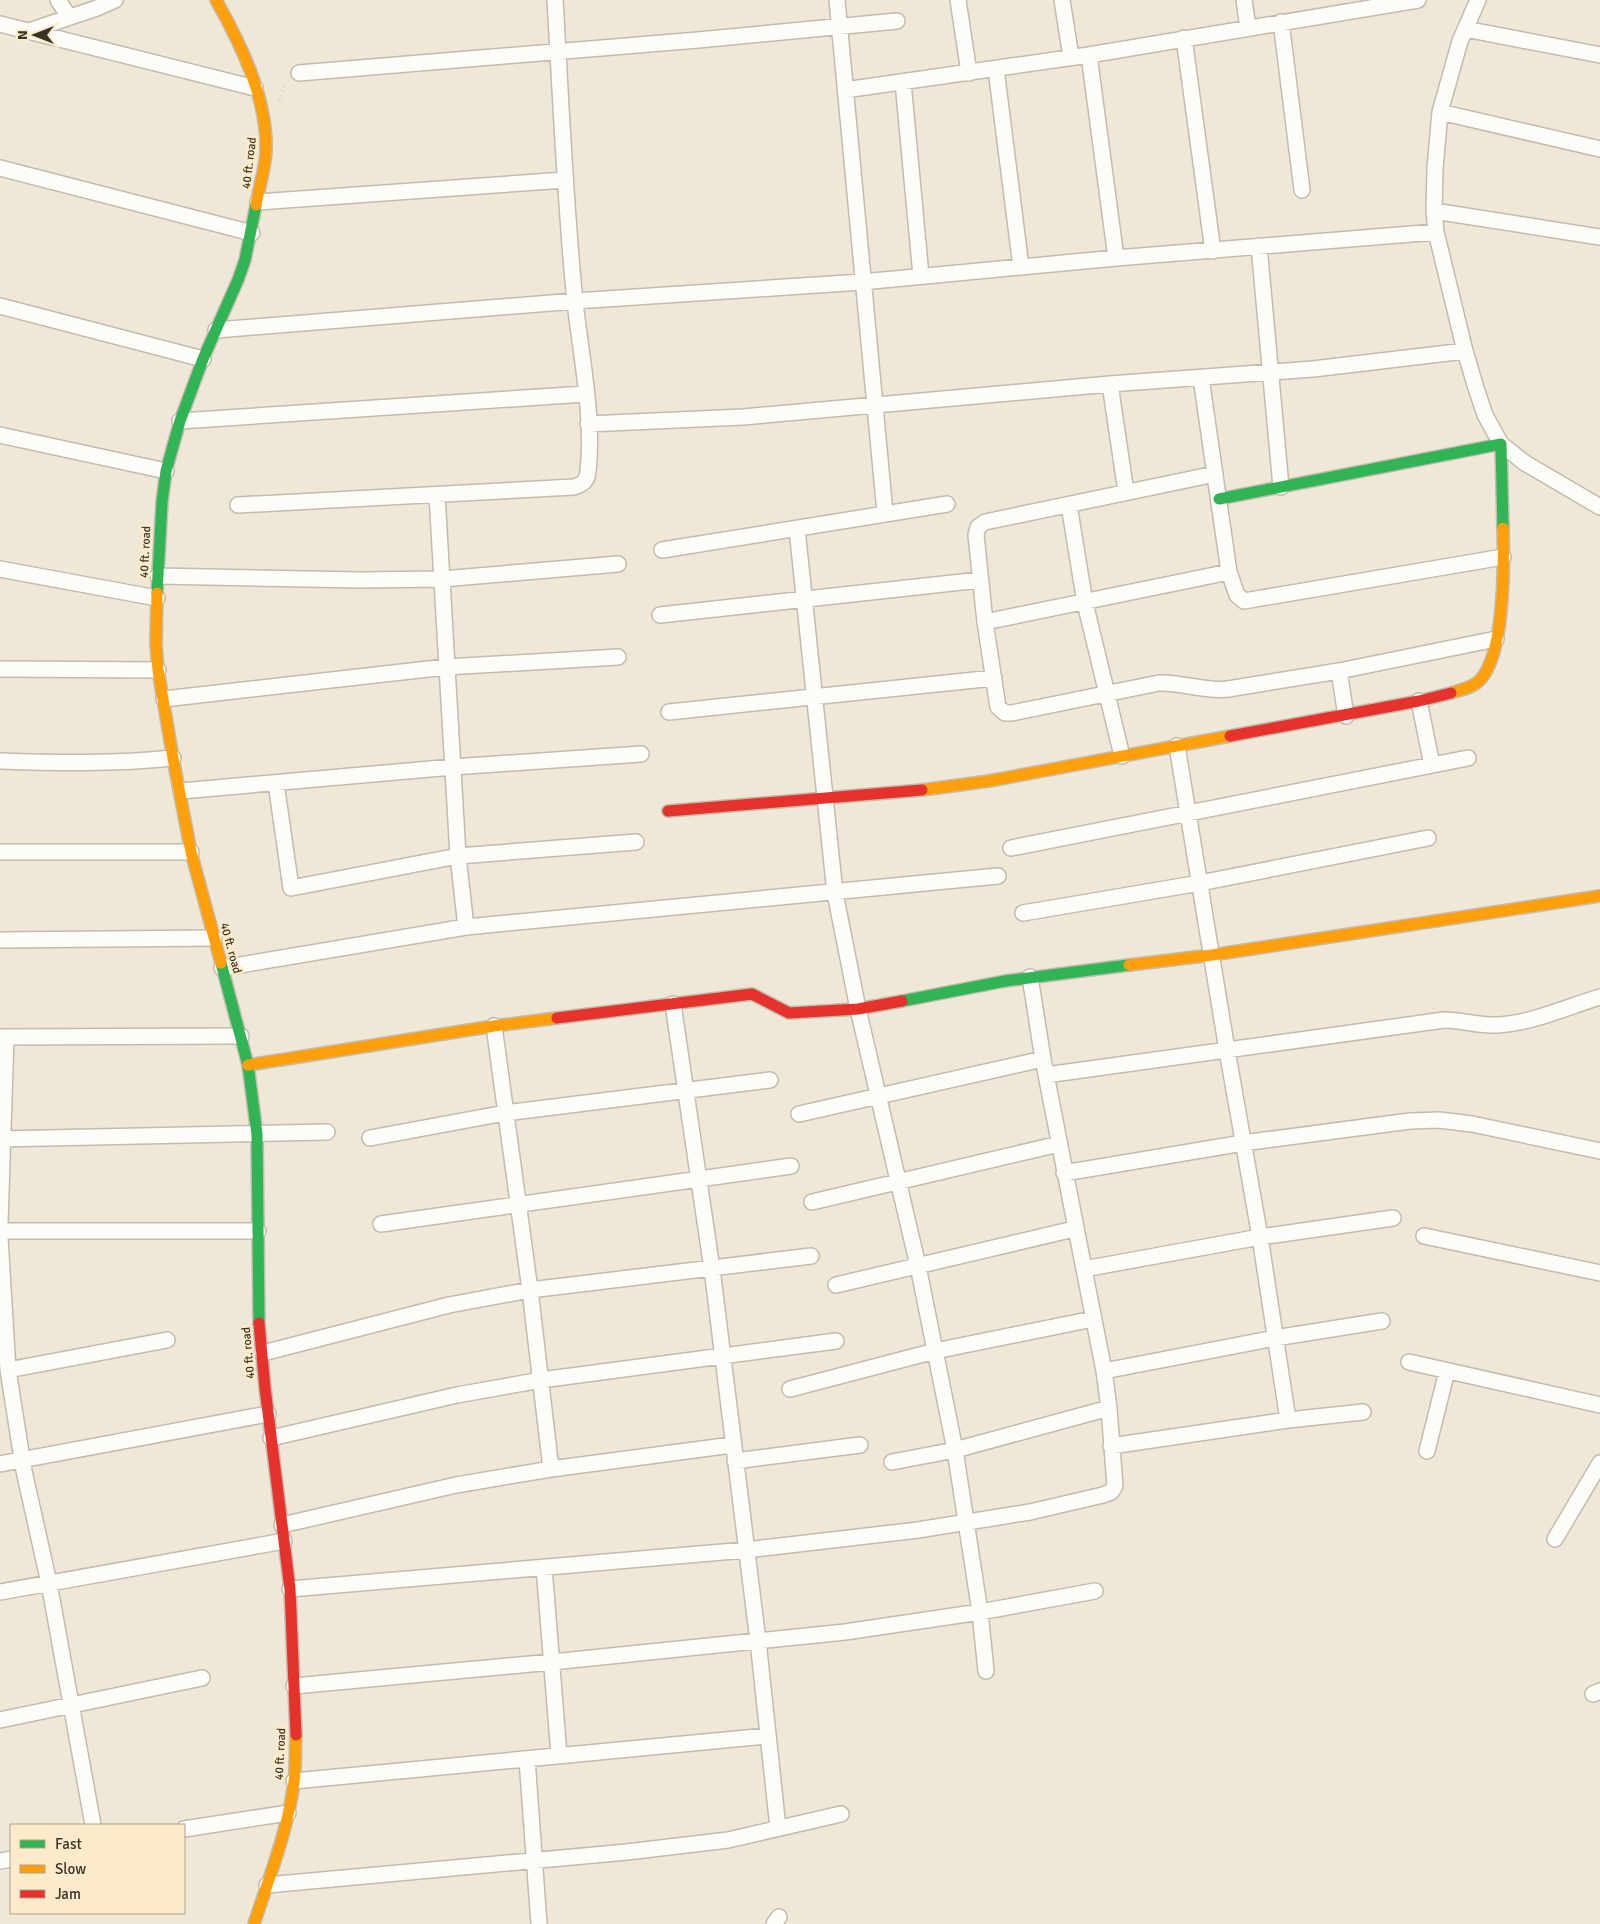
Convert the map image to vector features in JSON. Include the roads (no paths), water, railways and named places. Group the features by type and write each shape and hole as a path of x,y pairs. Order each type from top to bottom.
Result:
{"street":[{"path":"58,0 69,17"},
{"path":"29,31 115,0"},
{"name":"40 ft. road","path":"216,0 237,38 263,112 266,154 252,233 238,280 203,359 180,421 166,471 162,502 156,598 156,644 158,670 191,852 248,1065 257,1134 259,1325 290,1589 296,1728 294,1781 288,1813 254,1924"},
{"path":"238,505 574,487 582,484 587,477 589,461 588,424 565,180 555,0"},
{"path":"837,0 885,513"},
{"path":"958,0 969,73"},
{"path":"1062,0 1071,57"},
{"path":"1244,0 1248,28"},
{"path":"845,90 1090,55 1418,0"},
{"path":"1478,0 1465,29 1451,69 1440,112 1435,168 1434,211 1436,232 1465,351 1485,415 1500,444 1525,463 1600,507"},
{"path":"299,73 558,52 897,21"},
{"path":"1281,22 1302,190"},
{"path":"0,24 254,88"},
{"path":"1465,29 1600,55"},
{"path":"1184,38 1212,250"},
{"path":"1090,55 1116,258"},
{"path":"996,69 1021,267"},
{"path":"903,82 921,276"},
{"path":"1440,112 1600,149"},
{"path":"0,168 252,233"},
{"path":"258,202 565,180"},
{"path":"1434,211 1600,237"},
{"path":"216,330 575,301 862,282 1116,258 1436,232"},
{"path":"1259,246 1281,487"},
{"path":"0,306 203,359"},
{"path":"588,424 743,417 1110,384 1270,373 1465,351"},
{"path":"1201,378 1229,572 1237,595 1244,601 1503,557"},
{"path":"1110,384 1126,492"},
{"path":"180,421 585,394"},
{"path":"0,435 166,471"},
{"path":"1219,499 1500,444"},
{"path":"668,811 927,790 989,781 1346,716 1419,701 1471,686 1480,680 1494,652 1503,581 1500,444"},
{"path":"1215,474 985,522 978,527 976,535 980,580 998,707 1005,713 1012,713 1159,683 1173,682 1217,691 1339,671 1496,639"},
{"path":"437,495 458,856 466,928"},
{"path":"662,550 947,504"},
{"path":"1068,505 1085,603 1122,756"},
{"path":"797,528 835,892 858,1008 900,1180 954,1450 980,1612 986,1671"},
{"path":"158,576 360,580 442,579 618,564"},
{"path":"0,569 156,598"},
{"path":"985,622 1229,572"},
{"path":"660,615 980,580"},
{"path":"164,699 446,667 618,657"},
{"path":"0,669 158,670"},
{"path":"1339,671 1346,716"},
{"path":"669,712 994,678"},
{"path":"1419,701 1432,766"},
{"path":"1176,746 1260,1237 1288,1420"},
{"path":"181,791 453,767 640,754"},
{"path":"0,761 125,763 173,758"},
{"path":"1011,848 1468,758"},
{"path":"276,783 290,888 458,856 636,842"},
{"path":"1023,913 1200,883 1428,838"},
{"path":"0,852 191,852"},
{"path":"222,968 466,928 558,917 998,876"},
{"path":"248,1065 494,1026 752,994 789,1013 858,1008 1030,977 1212,955 1600,896"},
{"path":"0,940 214,938"},
{"path":"290,1589 746,1550 966,1523 1030,1512 1103,1496 1111,1492 1115,1486 1104,1371 1074,1228 1030,977"},
{"path":"1046,1075 1444,1020 1464,1020 1481,1024 1506,1024 1600,997"},
{"path":"673,1004 712,1269 732,1445 758,1641 778,1828"},
{"path":"494,1026 530,1290 551,1469"},
{"path":"0,1223 3,1037 241,1036"},
{"path":"799,1114 1043,1059"},
{"path":"370,1138 505,1113 686,1092 770,1080"},
{"path":"1064,1173 1243,1143 1410,1121 1439,1120 1472,1124 1600,1151"},
{"path":"2,1139 326,1132"},
{"path":"812,1202 1059,1144"},
{"path":"381,1224 791,1166"},
{"path":"1084,1269 1260,1237 1393,1218"},
{"path":"836,1285 1074,1228"},
{"path":"0,1231 258,1231"},
{"path":"1424,1236 1600,1273"},
{"path":"0,1238 8,1370 22,1459 72,1705 93,1824"},
{"path":"263,1353 394,1318 530,1290 810,1256"},
{"path":"790,1389 934,1352 1093,1319"},
{"path":"1104,1371 1275,1338 1382,1321"},
{"path":"8,1370 167,1340"},
{"path":"271,1438 457,1396 541,1380 836,1341"},
{"path":"1409,1362 1600,1405"},
{"path":"1427,1451 1447,1371"},
{"path":"892,1462 954,1450 1109,1408"},
{"path":"1111,1446 1288,1420 1363,1412"},
{"path":"0,1464 268,1414"},
{"path":"282,1525 456,1485 551,1469 732,1445"},
{"path":"735,1461 860,1445"},
{"path":"1555,1540 1600,1463"},
{"path":"0,1592 284,1541"},
{"path":"544,1566 558,1755"},
{"path":"294,1686 845,1632 980,1612 1095,1591"},
{"path":"0,1720 202,1678"},
{"path":"294,1781 767,1736"},
{"path":"527,1759 539,1924"},
{"path":"185,1829 288,1813"},
{"path":"267,1885 627,1852 728,1840 841,1814"}]}
